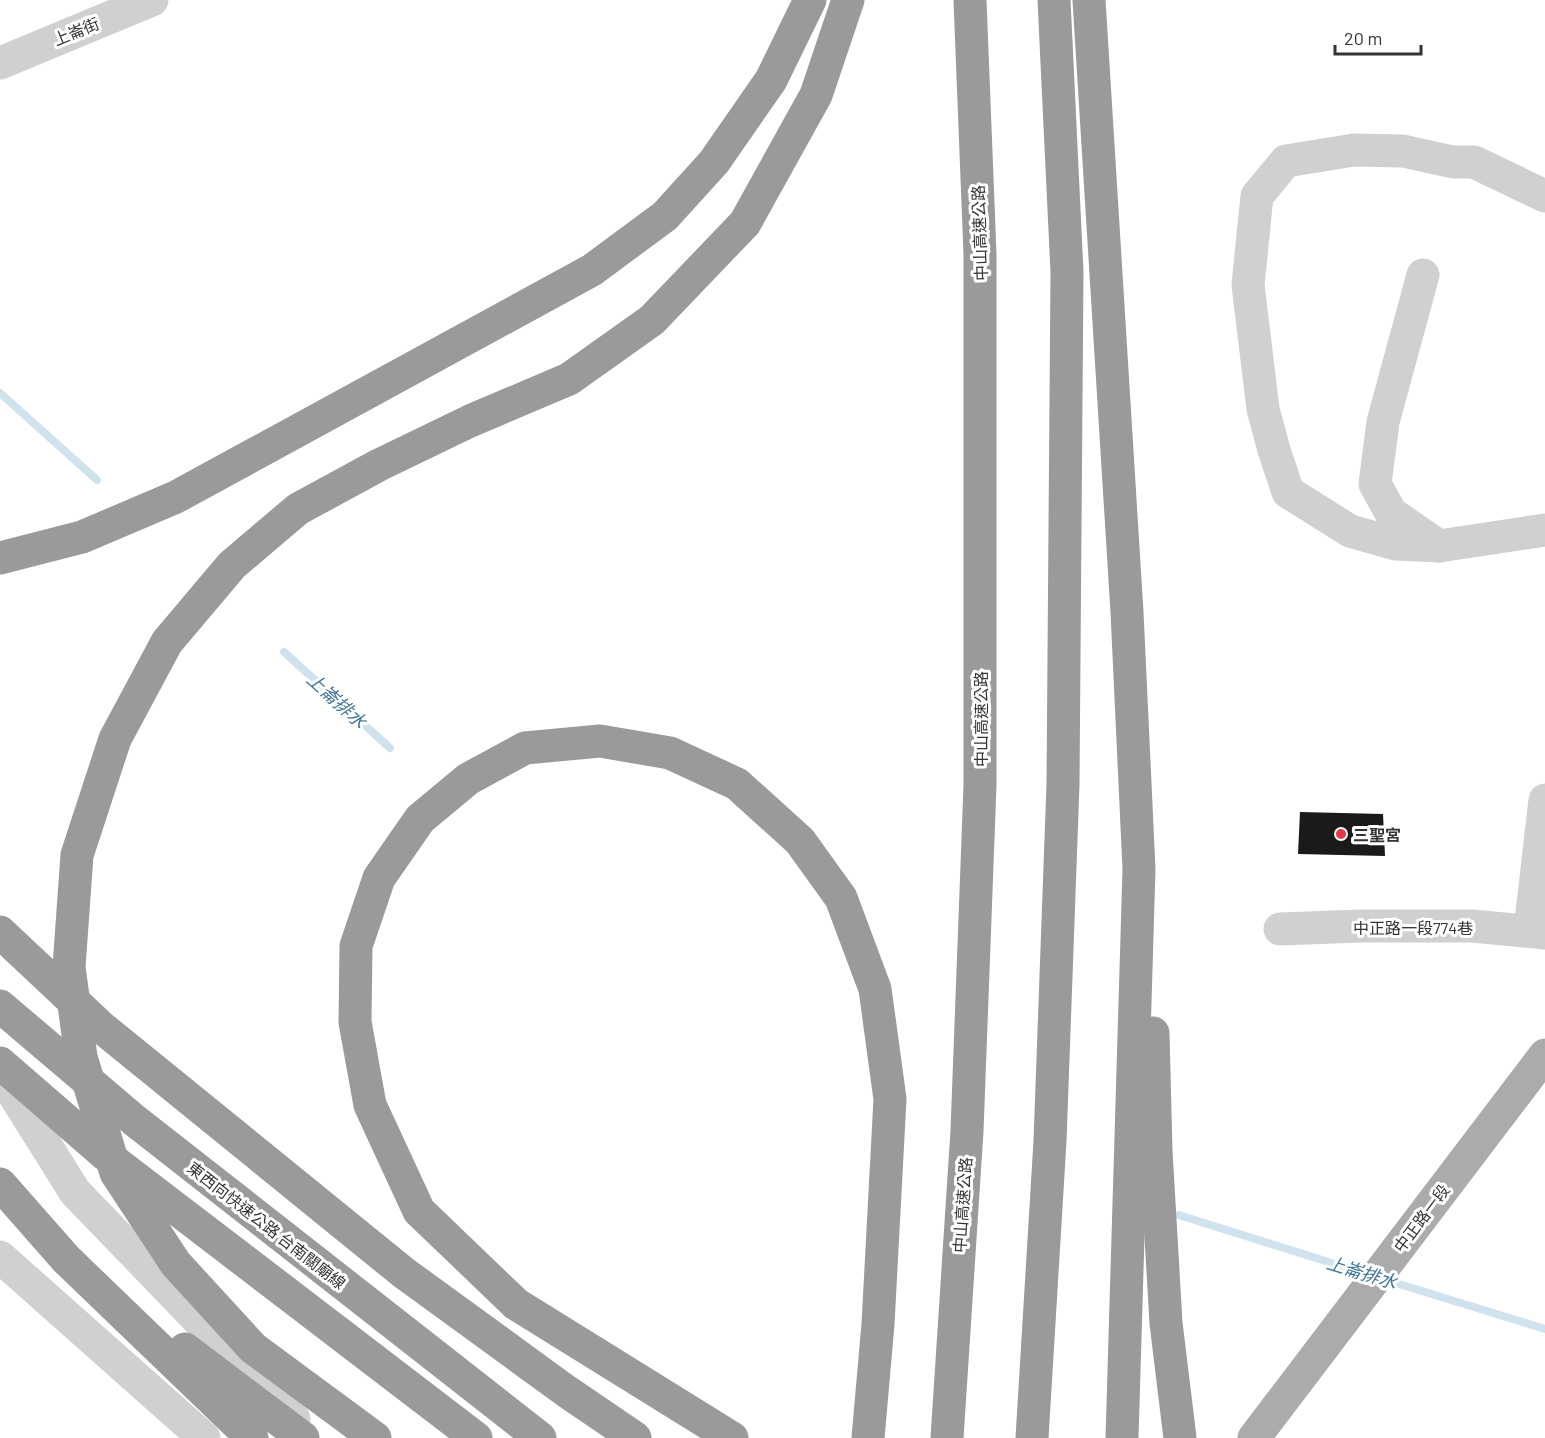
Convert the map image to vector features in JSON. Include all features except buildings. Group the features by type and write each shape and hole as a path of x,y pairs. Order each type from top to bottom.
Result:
{"highway":[{"path":"0,558 82,537 176,497 592,270 665,216 714,162 771,80 810,0"},
{"path":"375,1438 253,1347 176,1264 116,1173 81,1057 69,968 77,855 115,738 167,642 232,565 298,509 379,465 569,379 652,320 746,223 816,95 848,0"},
{"name":"中山高速公路","path":"947,1438 967,1131 980,784 980,254 970,0"},
{"path":"1032,1438 1050,1141 1062,784 1067,272 1054,0"},
{"path":"1089,0 1127,612 1139,869 1122,1438"},
{"path":"732,1438 516,1304 419,1210 370,1106 355,1022 356,946 379,878 420,819 468,779 525,748 600,741 670,753 737,784 800,841 841,898 875,989 890,1099 878,1324 868,1438"},
{"path":"1139,869 1150,891 1158,1185 1166,1323 1180,1436"},
{"path":"0,932 101,1027 405,1273 566,1391 635,1438"},
{"name":"東西向快速公路 台南關廟線","path":"0,1006 134,1120 540,1438"},
{"path":"0,1063 106,1155 476,1438"},
{"path":"0,1184 66,1259 252,1438"},
{"path":"66,1259 303,1438"}],"main road":[{"name":"中正路一段","path":"1254,1438 1545,1055"}],"street":[{"name":"上崙街","path":"0,63 152,0"},
{"path":"1545,196 1474,162 1453,162 1403,151 1354,150 1286,160 1257,196 1248,285 1263,409 1288,492 1350,531 1396,544 1439,546 1545,530"},
{"path":"1423,275 1383,422 1375,484 1391,513 1439,546"},
{"path":"1538,931 1545,800"},
{"name":"中正路一段774巷","path":"1280,929 1423,926 1538,931"},
{"path":"0,1072 75,1192 312,1438"},
{"path":"0,1257 204,1438"}],"waterway":[{"name":"上崙排水","path":"0,393 97,480"},
{"name":"上崙排水","path":"284,652 390,748"},
{"name":"上崙排水","path":"1179,1215 1370,1275"},
{"name":"上崙排水","path":"1383,1279 1545,1329"}],"place":[{"name":"三聖宮","path":"1341,834"}]}
